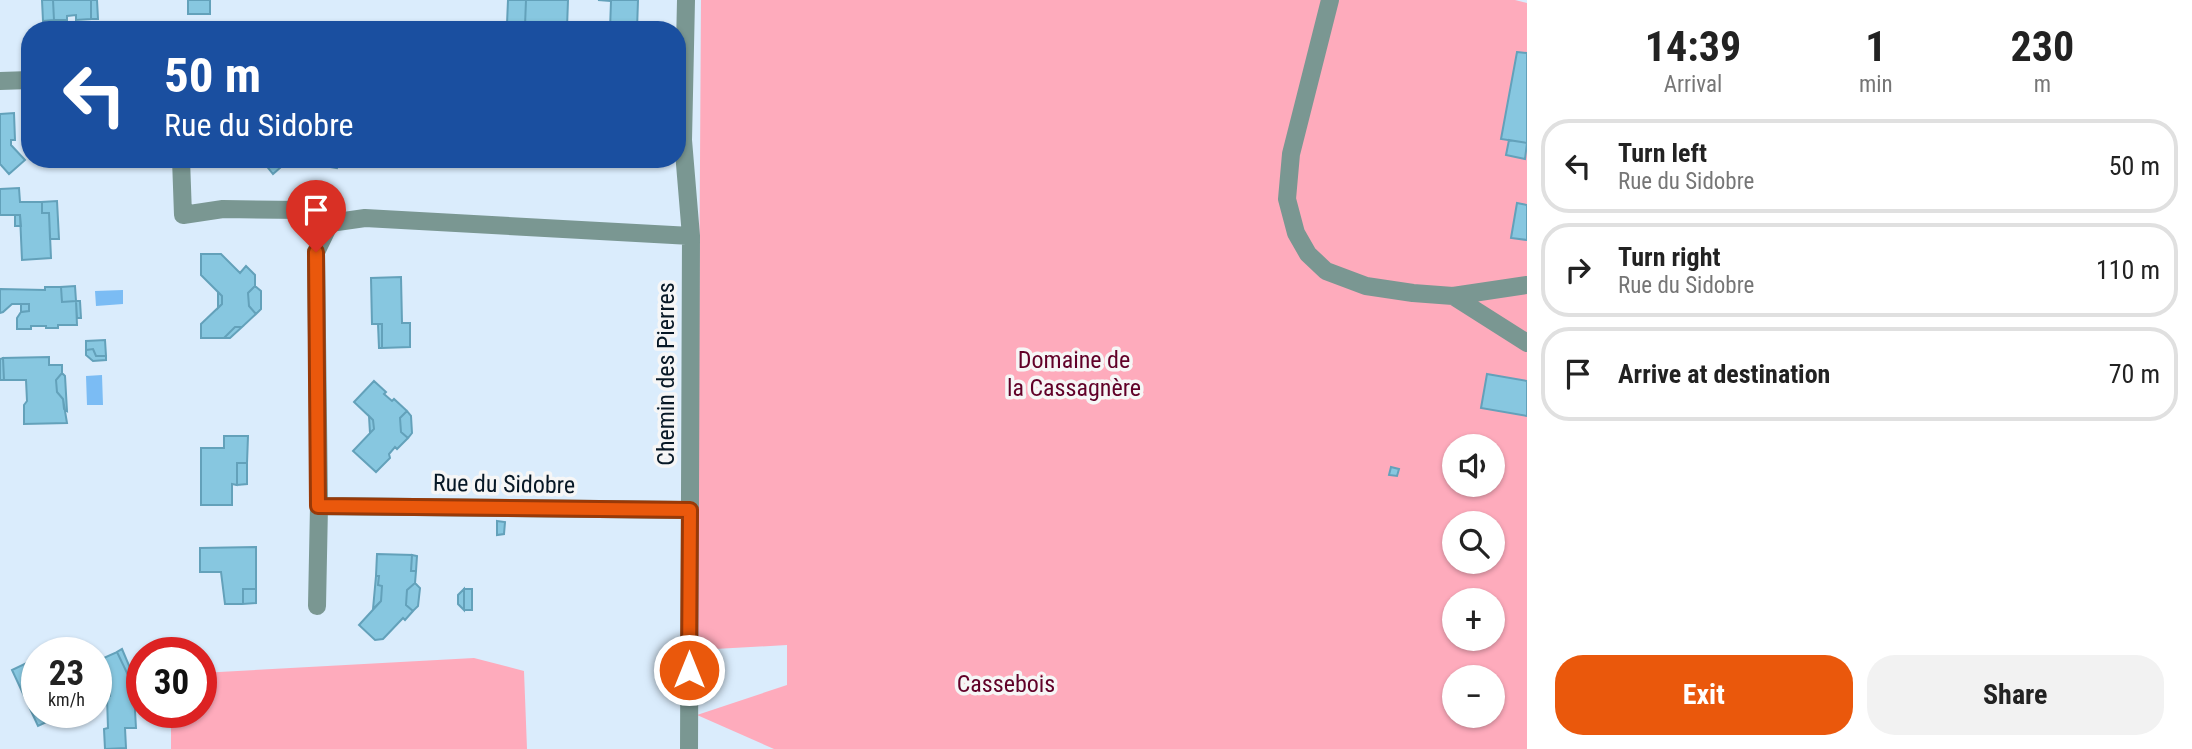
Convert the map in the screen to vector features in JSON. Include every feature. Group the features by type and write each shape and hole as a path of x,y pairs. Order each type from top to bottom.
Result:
{"street":[{"name":"Chemin des Pierres","path":"685,0 685,21"},
{"path":"1330,0 1291,154 1287,199 1296,233 1308,254 1326,271 1366,286 1453,296 1527,285"},
{"path":"0,81 21,80"},
{"path":"181,168 183,215 223,209 303,211 331,223 365,218 691,236"},
{"name":"Chemin des Pierres","path":"685,168 691,236 689,749"},
{"path":"317,606 316,252 331,223"},
{"path":"1453,296 1527,343"},
{"name":"Rue du Sidobre","path":"318,506 690,510"}],"green space":[{"name":"Domaine de la Cassagnère","path":"701,0 1515,0 1527,3 1527,749 774,749 697,715 787,685 787,645 697,650"},
{"path":"474,658 524,671 527,749 171,749 171,728 217,728 217,672"}],"water":[{"path":"123,290 123,304 96,306 95,291"},
{"path":"102,375 103,405 87,405 86,376"}],"building":[{"path":"42,0 53,0 54,20 43,21"},
{"path":"53,0 91,0 91,19 76,20 76,15 67,16 67,20 54,20"},
{"path":"91,0 97,0 98,19 91,19"},
{"path":"188,0 210,0 210,14 188,14"},
{"path":"508,0 526,0 525,21 507,21"},
{"path":"526,0 568,0 567,21 525,21"},
{"path":"598,0 638,0 637,21 610,21 611,1"},
{"path":"1517,52 1527,53 1527,143 1501,139"},
{"path":"14,113 15,140 11,140 11,145 21,156 21,164 9,174 0,164 0,114"},
{"path":"1509,140 1527,143 1525,159 1506,155"},
{"path":"268,168 280,168 273,174"},
{"path":"19,188 20,202 42,202 42,213 49,213 51,258 22,260 20,215 0,215 0,189"},
{"path":"57,201 59,239 50,239 49,213 42,213 42,202"},
{"path":"1517,203 1527,205 1527,240 1511,238"},
{"path":"15,215 20,215 21,226 15,226"},
{"path":"201,254 221,254 240,273 246,266 255,275 255,286 248,293 249,306 256,314 242,327 235,327 224,338 201,338 201,324 222,304 222,296 201,275"},
{"path":"401,277 402,323 410,323 410,347 382,348 382,324 372,324 371,278"},
{"path":"75,286 76,301 62,302 61,287"},
{"path":"255,286 261,291 261,309 256,314 249,306 248,293"},
{"path":"45,287 61,287 62,302 76,301 77,325 17,329 17,318 21,312 29,311 29,304 12,304 0,313 0,289 45,290"},
{"path":"218,292 222,296 222,304 218,308"},
{"path":"76,301 80,301 81,318 77,318"},
{"path":"21,304 29,304 29,311 21,312"},
{"path":"378,324 382,324 382,348 379,348"},
{"path":"235,327 242,327 230,338 224,338"},
{"path":"105,340 106,356 96,356 93,349 86,350 86,341"},
{"path":"93,349 96,356 106,356 106,360 93,361 86,355 86,350"},
{"path":"49,357 49,365 62,365 62,373 56,380 57,392 63,399 67,423 24,424 26,380 4,380 3,358"},
{"path":"3,358 4,380 0,380 0,359"},
{"path":"62,373 65,376 67,411 57,392 56,380"},
{"path":"1487,374 1527,381 1527,416 1481,408"},
{"path":"374,381 386,392 384,394 407,411 400,418 401,432 408,438 397,449 395,447 389,454 390,458 376,472 353,451 374,429 373,420 354,402"},
{"path":"407,411 411,416 412,433 408,438 401,432 400,418"},
{"path":"369,416 373,420 374,429 370,433"},
{"path":"224,436 248,436 247,463 237,463 237,485 232,484 232,505 201,505 201,448 224,448"},
{"path":"237,463 247,463 247,484 237,485"},
{"path":"1391,467 1399,469 1397,476 1389,475"},
{"path":"497,521 505,522 504,534 497,535"},
{"path":"256,547 256,589 243,589 243,604 225,604 221,572 200,572 200,548"},
{"path":"377,554 412,555 411,571 416,571 415,583 407,590 406,605 413,611 383,639 375,640 359,625 381,601 382,586 378,585 379,576 376,576"},
{"path":"412,555 417,556 416,571 411,571"},
{"path":"376,576 379,576 378,585 382,586 381,601 373,609"},
{"path":"415,583 420,588 418,606 413,611 406,605 407,590"},
{"path":"243,589 256,589 256,603 243,604"},
{"path":"464,589 472,589 472,610 464,610"},
{"path":"464,589 464,610 458,604 458,595"},
{"path":"122,649 126,658 126,671 117,652"},
{"path":"117,652 126,671 126,748 105,749 104,729 112,728 112,654"},
{"path":"21,666 21,689 12,670"}],"route":[{"path":"316,252 318,506 690,510 689,670"}],"park label":[{"name":"Cassebois","path":"1006,684"}]}
